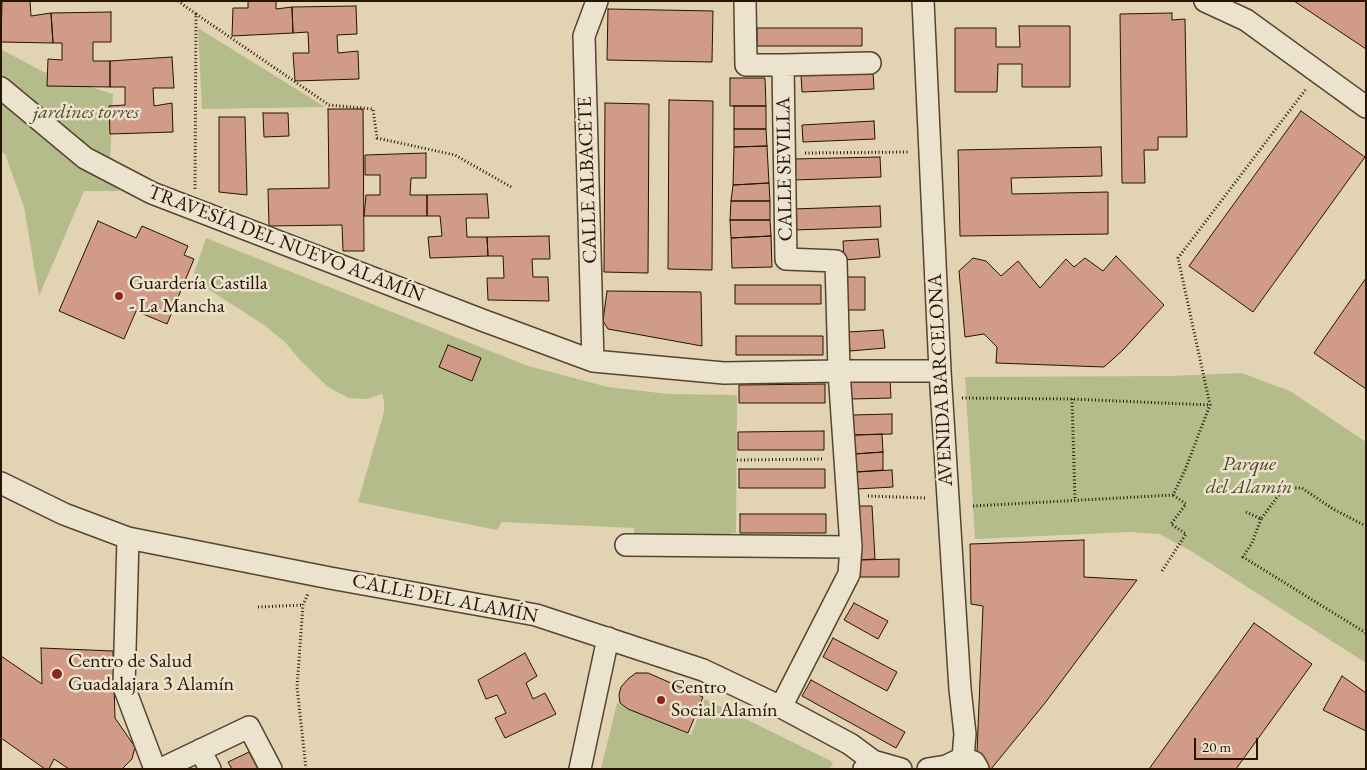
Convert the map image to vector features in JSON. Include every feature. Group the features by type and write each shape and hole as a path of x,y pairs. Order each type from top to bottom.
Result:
{"street":[{"name":"CALLE ALBACETE","path":"593,361 584,36 596,1"},
{"path":"745,1 746,65 870,63"},
{"name":"AVENIDA BARCELONA","path":"922,1 941,398 960,689 965,734 971,763"},
{"path":"1207,2 1246,20 1366,107"},
{"name":"CALLE SEVILLA","path":"781,707 849,574 851,547 839,371 836,261 786,259 783,65"},
{"name":"TRAVESÍA DEL NUEVO ALAMÍN","path":"1,88 85,158 152,193 473,317 593,361"},
{"path":"593,361 724,373 940,371"},
{"name":"CALLE DEL ALAMÍN","path":"1,483 64,514 128,538 536,615 608,638 703,670 781,707 850,744 869,765"},
{"path":"128,538 124,687 155,769"},
{"path":"626,545 851,547"},
{"path":"580,769 608,638"},
{"path":"160,769 249,727 271,769"},
{"path":"200,750 210,769"},
{"path":"928,769 971,763"},
{"path":"869,765 901,769"}],"path":[{"path":"178,1 329,105 373,109 377,138 455,155 514,188"},
{"path":"195,209 196,14"},
{"path":"1173,495 1185,470 1210,405 1178,258 1318,73"},
{"path":"784,152 930,152"},
{"path":"941,398 1072,398 1210,405"},
{"path":"1072,398 1075,500"},
{"path":"737,460 845,458"},
{"path":"1366,526 1302,488 1284,488 1261,519 1252,543 1243,557 1366,633"},
{"path":"848,495 948,499"},
{"path":"973,506 1173,495 1186,504 1171,524 1186,534 1162,571"},
{"path":"1246,512 1261,519"},
{"path":"306,769 297,687 303,604 316,575"},
{"path":"258,607 303,604"}],"green space":[{"path":"198,28 325,107 202,109"},
{"name":"jardines torres","path":"2,50 44,72 113,94 110,163 1,83"},
{"path":"1,90 120,191 84,191 39,296 24,207 5,154 1,152"},
{"path":"206,238 528,366 608,387 668,394 737,395 736,533 730,533 729,538 634,534 634,528 502,522 497,530 358,502 384,412 382,394 367,399 349,398 328,387 300,360 285,342 264,325 205,287 194,273"},
{"name":"Parque del Alamín","path":"1242,373 1290,391 1366,442 1366,663 1191,551 1159,534 1130,532 975,539 965,377 1171,376"},
{"path":"705,699 833,762 830,769 601,769 617,703 691,735"}],"building":[{"path":"2,1 30,1 31,16 51,13 53,43 1,42"},
{"path":"248,1 276,1 276,9 292,7 293,33 232,36 233,8 248,8"},
{"path":"1294,1 1366,1 1366,49"},
{"path":"356,6 357,34 337,35 338,53 358,51 359,79 295,81 293,53 309,53 308,32 293,33 292,7"},
{"path":"608,9 713,11 712,62 607,60"},
{"path":"111,12 111,42 93,42 93,61 110,61 110,87 47,86 48,59 62,60 62,43 53,43 51,13"},
{"path":"1172,13 1172,20 1185,19 1187,137 1158,137 1158,150 1144,150 1145,183 1122,183 1120,14"},
{"path":"1019,26 1070,26 1070,87 1022,87 1022,64 998,64 997,92 955,92 955,28 996,28 996,47 1020,47"},
{"path":"757,28 862,28 862,46 757,46"},
{"path":"172,57 174,88 153,88 154,106 172,103 173,132 110,134 109,106 125,105 125,87 110,87 110,61"},
{"path":"873,71 874,89 802,92 801,75"},
{"path":"730,78 765,78 766,106 730,106"},
{"path":"669,100 713,101 712,270 668,269"},
{"path":"605,103 649,104 648,273 604,272"},
{"path":"734,106 766,106 766,129 734,129"},
{"path":"328,109 363,109 364,251 343,251 342,225 269,226 268,189 329,188"},
{"path":"1301,111 1365,157 1253,312 1189,266"},
{"path":"263,113 288,113 289,136 264,137"},
{"path":"219,117 245,117 247,195 219,192"},
{"path":"874,121 875,139 803,142 802,125"},
{"path":"734,129 766,129 767,146 734,147"},
{"path":"767,146 769,183 733,185 734,147"},
{"path":"1101,147 1102,176 1011,178 1012,194 1108,192 1108,234 960,236 958,150"},
{"path":"426,153 426,178 411,178 410,195 427,195 427,216 364,216 366,195 380,195 380,175 365,175 365,155"},
{"path":"880,157 881,177 794,180 793,159"},
{"path":"769,183 770,201 731,201 733,185"},
{"path":"487,194 489,218 466,218 467,237 487,237 488,256 430,258 428,237 442,236 440,216 427,216 427,195"},
{"path":"731,201 770,201 770,220 730,220"},
{"path":"880,206 881,227 794,230 793,209"},
{"path":"730,220 770,220 771,236 731,238"},
{"path":"98,221 136,238 142,226 188,246 184,255 194,259 167,324 136,311 124,339 59,311"},
{"path":"549,236 550,259 532,259 533,277 548,277 549,301 488,300 487,278 504,278 503,256 488,256 487,237"},
{"path":"771,236 772,267 732,268 731,238"},
{"path":"878,239 880,257 844,260 843,241"},
{"path":"1116,256 1164,305 1123,350 1104,367 996,363 997,347 984,334 965,337 959,271 973,258 986,261 1001,276 1018,261 1040,288 1066,259 1074,267 1085,258 1103,271"},
{"path":"847,277 865,277 865,310 847,310"},
{"path":"1366,278 1366,389 1314,353"},
{"path":"735,285 821,285 821,304 735,304"},
{"path":"607,291 701,292 702,346 608,329 603,321"},
{"path":"883,330 885,348 850,351 848,332"},
{"path":"736,336 823,336 823,355 736,355"},
{"path":"448,345 481,358 472,381 439,367"},
{"path":"890,379 891,398 851,399 850,380"},
{"path":"825,384 825,403 739,403 739,385"},
{"path":"892,414 892,434 854,435 853,415"},
{"path":"824,431 824,450 738,450 738,432"},
{"path":"882,434 883,452 854,454 854,435"},
{"path":"883,452 883,470 856,472 854,454"},
{"path":"739,469 825,469 825,488 739,488"},
{"path":"892,470 893,487 857,489 856,472"},
{"path":"856,506 872,506 875,559 859,560"},
{"path":"740,514 826,514 826,533 740,533"},
{"path":"1084,540 1084,577 1137,580 1045,703 991,769 985,769 977,753 983,606 971,604 970,544"},
{"path":"899,559 899,577 860,577 859,560"},
{"path":"854,603 888,621 878,639 844,620"},
{"path":"1254,623 1312,664 1236,769 1149,769"},
{"path":"833,638 897,672 887,691 823,657"},
{"name":"Centro de Salud Guadalajara 3 Alamín","path":"41,648 113,651 115,718 135,747 132,759 122,769 69,769 54,759 49,769 45,769 1,738 1,656 42,684"},
{"path":"525,653 537,676 526,683 533,699 545,693 556,714 505,738 495,718 506,713 497,695 486,699 478,680"},
{"name":"Centro Social Alamín","path":"636,673 648,673 703,697 688,733 628,709 620,703 621,687"},
{"path":"1342,676 1366,693 1366,731 1323,710"},
{"path":"811,680 905,732 896,748 802,696"},
{"path":"249,752 258,769 232,769 228,762"}],"place":[{"name":"Guardería Castilla - La Mancha","path":"119,296"},
{"name":"Centro de Salud Guadalajara 3 Alamín","path":"57,674"},
{"name":"Centro Social Alamín","path":"661,700"}]}
